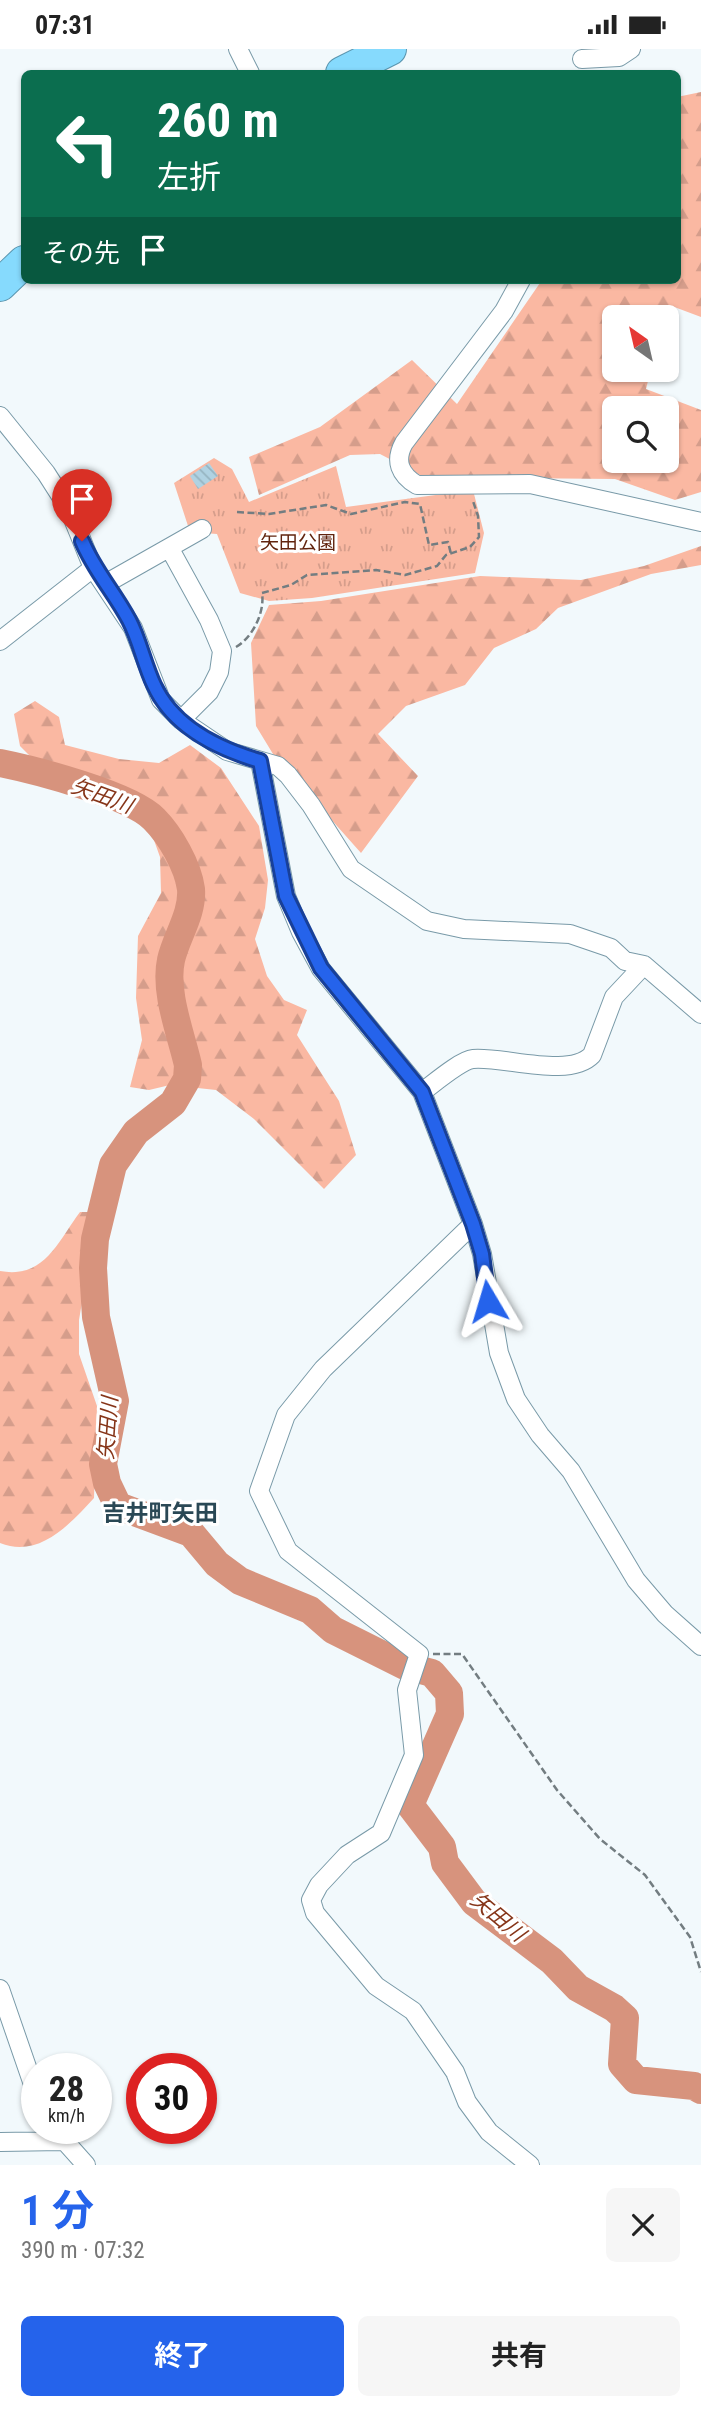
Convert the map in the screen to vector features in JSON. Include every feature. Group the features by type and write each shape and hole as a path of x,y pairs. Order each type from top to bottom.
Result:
{"highway":[{"path":"348,70 390,49"},
{"path":"0,285 21,266"}],"street":[{"path":"238,49 248,70"},
{"path":"581,61 619,57 631,49"},
{"path":"520,284 504,311 413,429 398,454 401,471 417,485 530,484 701,522"},
{"path":"0,416 60,492 93,568 133,628 161,700 181,720 227,751 278,766 311,805 351,869 427,921 464,929 570,934 611,949 625,961 644,965 701,1014"},
{"path":"105,584 202,529"},
{"path":"170,549 209,619 221,656 219,672 209,692 181,720"},
{"path":"0,641 93,568"},
{"path":"260,761 286,896 301,932 321,968 422,1092 482,1254 503,1373 516,1399 540,1435 572,1471 636,1580 664,1614 701,1646"},
{"path":"422,1092 471,1059 558,1066 585,1062 592,1055 614,997 644,965"},
{"path":"473,1224 323,1369 293,1406 286,1415 259,1491 288,1552 419,1654 407,1690 414,1755 380,1833 347,1855 319,1885 311,1900 315,1913 376,1986 413,2011 455,2072 467,2102 489,2132 530,2165"},
{"path":"0,1989 22,2053"},
{"path":"0,2142 21,2139"},
{"path":"69,2144 86,2165"}],"path":[{"path":"221,656 242,643 250,634 264,605 262,593 291,585 307,575 376,570 405,575 437,566 451,554 470,547 479,537 478,516 467,486"},
{"path":"237,512 269,514 326,505 351,514 405,502 420,504 429,545 448,542 451,554"},
{"path":"419,1654 462,1654 557,1790 600,1839 645,1875 690,1937 701,1972"}],"green space":[{"path":"701,92 701,317 679,309 679,305 602,305 602,382 648,382 646,389 664,396 602,396 602,473 679,473 679,402 701,410 701,492 675,500 615,479 424,477 380,454 350,455 259,495 249,457 320,427 412,360 457,404 539,284 681,284 681,96"},
{"name":"矢田公園","path":"214,458 232,469 249,502 336,466 346,507 473,490 484,533 475,573 312,598 269,601 240,593 217,534 190,532 174,483"},
{"path":"701,546 701,565 651,574 558,608 536,629 494,648 465,685 406,706 378,734 418,776 361,853 273,754 256,726 251,643 269,605 321,601 480,576 581,580 644,566"},
{"path":"35,701 59,717 65,745 119,759 159,763 190,745 221,768 259,826 268,880 265,908 255,939 267,976 284,1000 307,1010 297,1035 339,1101 356,1155 324,1189 254,1119 216,1090 170,1085 149,1090 130,1087 142,1040 136,998 138,936 161,893 160,857 140,801 111,781 32,758 20,746 14,714"},
{"path":"80,1212 96,1212 107,1226 105,1251 85,1284 79,1320 79,1354 97,1406 94,1498 53,1536 41,1543 14,1547 0,1543 0,1271 28,1270 39,1264 56,1246"}],"building":[{"path":"209,463 218,476 198,489 190,476"}],"waterway":[{"name":"矢田川","path":"0,763 82,785 142,810 154,819 172,842 182,861 191,889 187,916 173,951 169,972 171,999 188,1065 187,1079 173,1103 136,1132 113,1165 95,1239 93,1268 96,1317 115,1401 103,1464 107,1483 118,1506 191,1533 217,1564 240,1581 310,1610 333,1630 405,1666 432,1673 449,1693 450,1714 410,1805 442,1847 445,1863 474,1902 552,1961 578,1988 614,2008 625,2018 622,2064 636,2080 694,2086 701,2090"}],"district":[{"name":"吉井町矢田","path":"160,1513"}],"route":[{"path":"82,541 93,568 133,628 161,700 202,736 227,751 260,761 286,896 293,914 321,968 422,1092 473,1224 482,1254 488,1301"}]}
